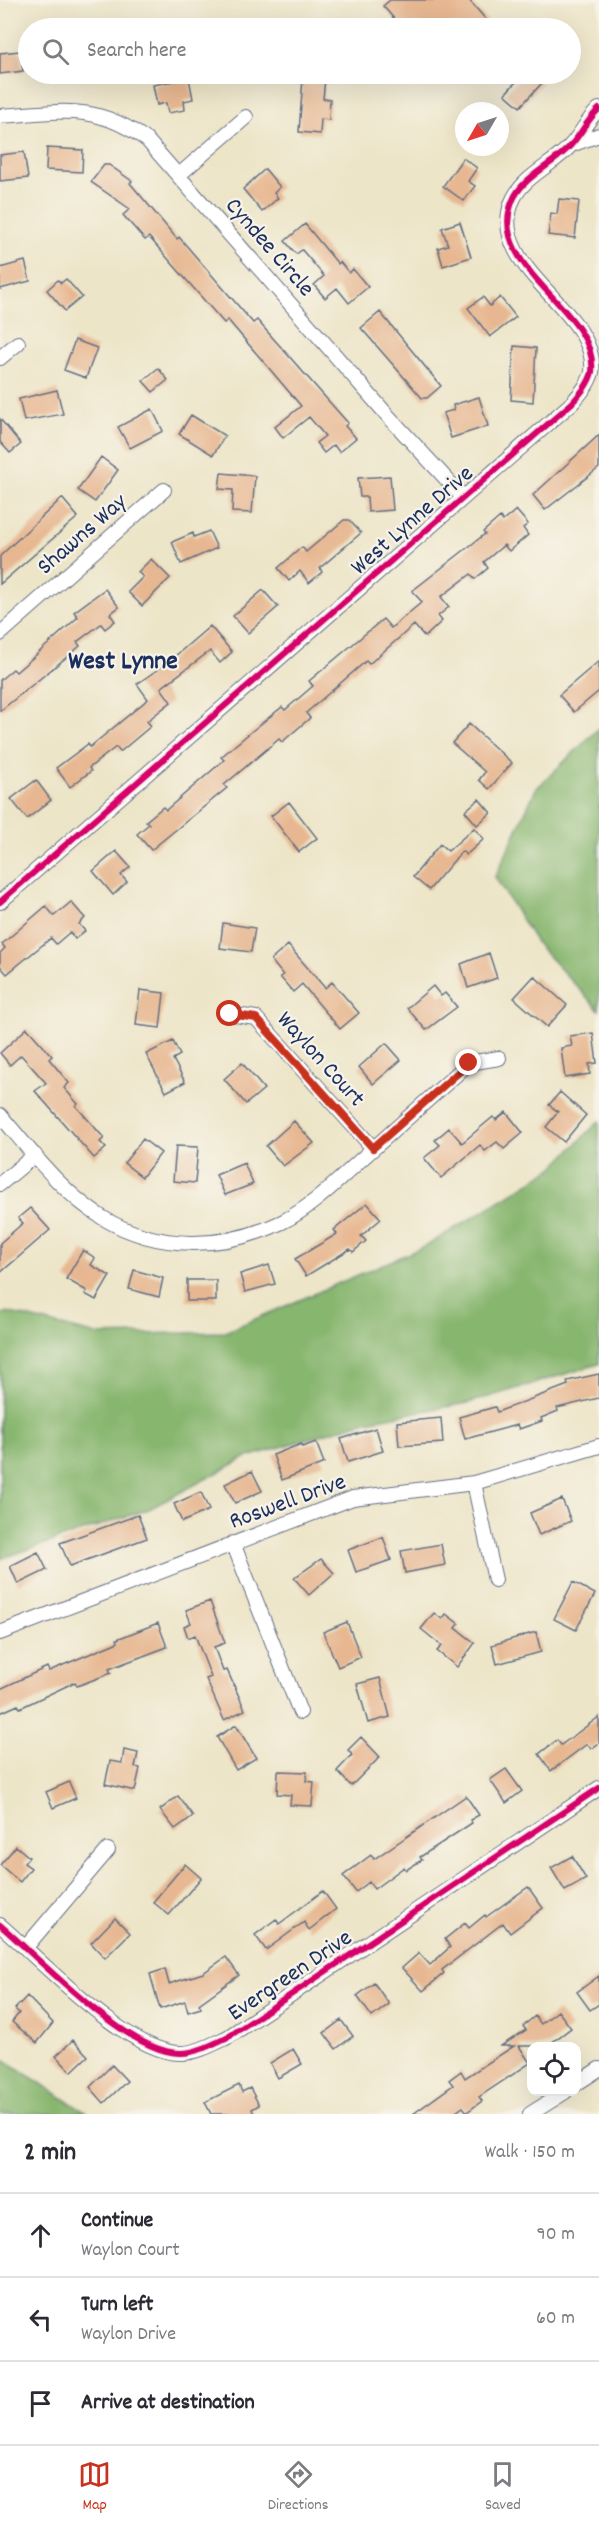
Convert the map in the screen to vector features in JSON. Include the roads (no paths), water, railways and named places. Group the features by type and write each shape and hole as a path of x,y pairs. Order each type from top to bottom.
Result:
{"street":[{"name":"West Lynne Drive","path":"0,902 572,403 585,388 593,372 588,337 522,257 512,240 508,224 512,201 525,184 571,145 586,120 599,109"},
{"name":"Cyndee Circle","path":"0,116 81,110 104,115 128,126 147,140 389,417 463,497"},
{"path":"179,175 246,117"},
{"name":"West Lynne Drive","path":"571,145 599,135"},
{"path":"0,358 18,343"},
{"name":"Shawns Way","path":"0,634 164,490"},
{"name":"Waylon Court","path":"230,1014 256,1018 373,1148"},
{"path":"0,1116 64,1188 102,1217 135,1233 170,1242 205,1245 243,1236 282,1222 315,1199 469,1063 499,1058"},
{"path":"0,1184 35,1155"},
{"name":"Roswell Drive","path":"0,1633 354,1498 474,1483 599,1446"},
{"path":"474,1483 495,1580"},
{"path":"233,1543 300,1712"},
{"name":"Evergreen Drive","path":"0,1925 104,2016 133,2037 159,2049 181,2053 205,2048 228,2037 599,1788"},
{"path":"26,1947 108,1850"},
{"path":"581,2081 599,2069"},
{"path":"530,2114 557,2096"}],"district":[{"name":"West Lynne","path":"123,659"}]}
